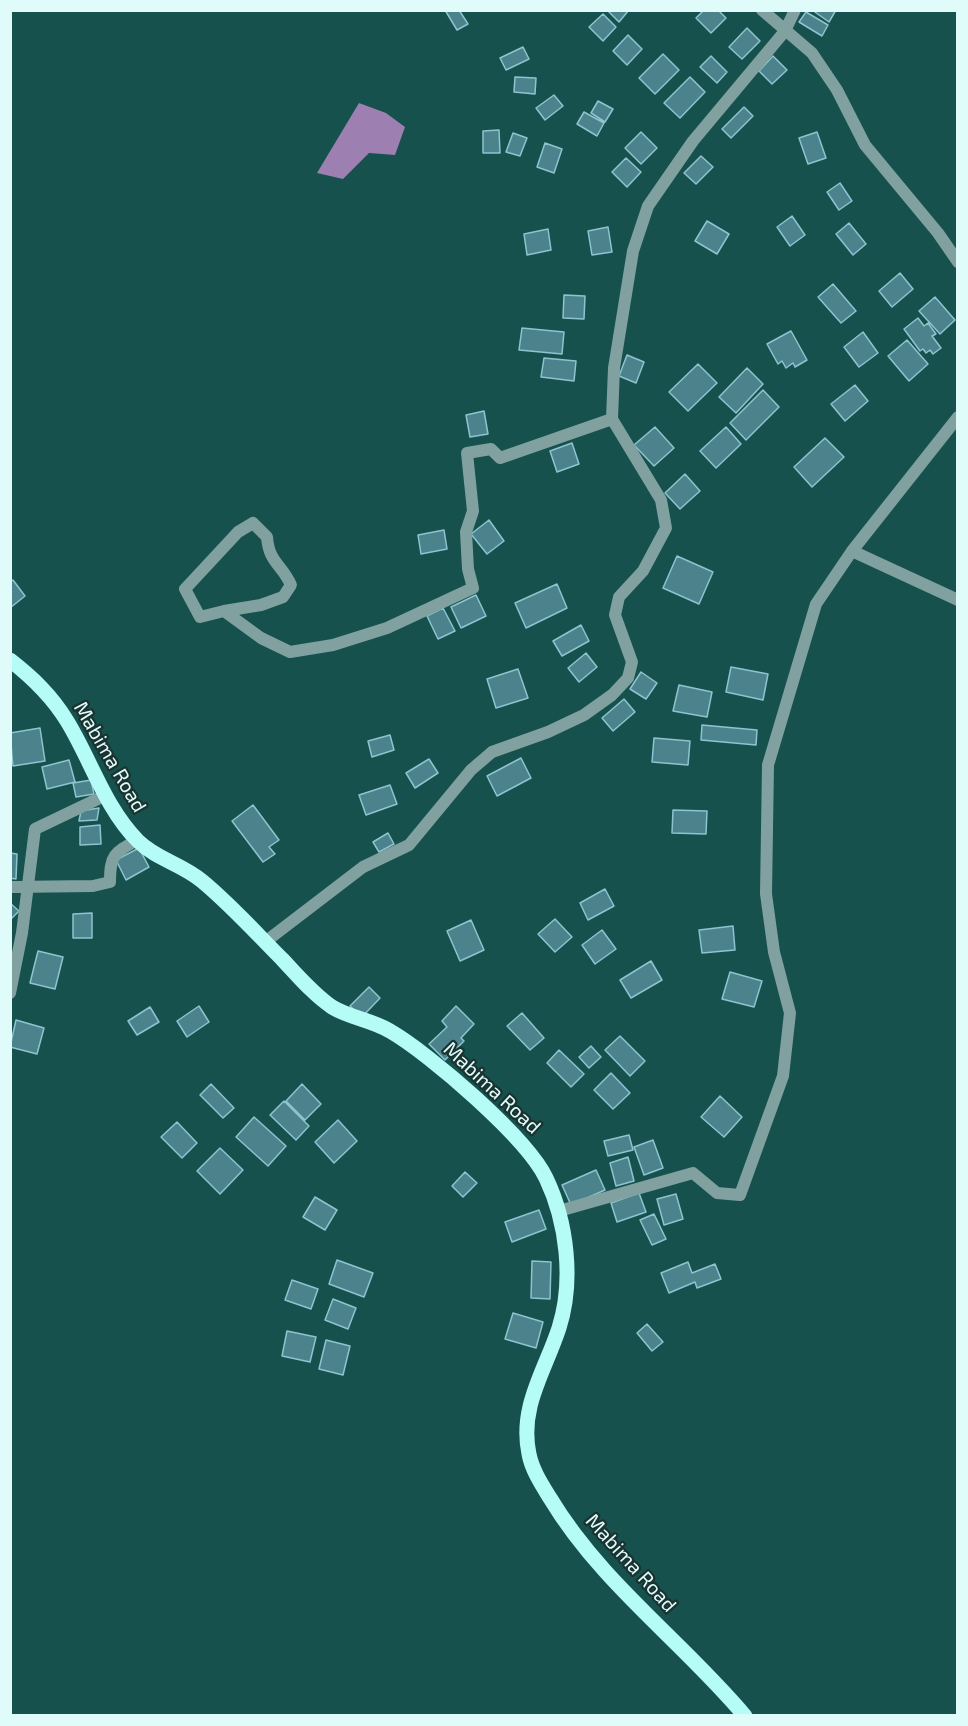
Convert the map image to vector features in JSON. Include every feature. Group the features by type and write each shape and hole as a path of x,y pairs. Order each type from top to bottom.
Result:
{"main road":[{"name":"Mabima Road","path":"10,660 36,679 52,699 68,722 106,795 137,840 159,857 182,866 203,881 313,992 336,1009 389,1030 426,1055 535,1159 546,1177 559,1211 565,1263 564,1308 531,1400 526,1421 530,1459 544,1488 580,1543 608,1576 700,1666 745,1716"}],"street":[{"path":"762,10 812,53 837,90 865,145 938,233 957,262"},
{"path":"265,942 363,867 409,845 471,770 492,752 548,732 584,715 612,695 628,678 632,662 615,615 619,597 643,571 666,528 661,500 612,419 614,368 633,251 648,206 693,141 785,31 795,10"},
{"path":"559,1211 693,1173 717,1193 740,1195 783,1076 790,1013 774,952 766,894 768,765 816,604 852,552 957,417"},
{"path":"224,611 261,638 290,652 333,645 387,628 473,588 468,569 466,532 473,511 467,453 491,449 500,458 612,419"},
{"path":"254,524 267,537 268,555 286,573 291,585 283,597 261,605 224,611 200,617 185,590 238,532 254,524"},
{"path":"852,552 957,600"},
{"path":"10,993 28,887 35,828 106,795"},
{"path":"10,887 93,886 110,882 110,865 115,852 137,840"}],"shaded area":[{"path":"359,103 386,113 405,127 395,155 369,153 343,179 317,173"}],"building":[{"path":"445,10 459,10 468,24 457,30"},
{"path":"607,10 629,10 619,22"},
{"path":"704,10 718,10 726,18 711,33 696,18"},
{"path":"812,10 836,10 829,22"},
{"path":"806,12 828,25 822,36 799,22"},
{"path":"603,14 616,27 603,41 589,27"},
{"path":"747,28 760,41 742,59 729,47"},
{"path":"628,35 642,49 627,65 613,51"},
{"path":"523,47 529,59 506,70 500,58"},
{"path":"663,54 679,70 655,94 639,78"},
{"path":"711,56 727,72 717,83 700,67"},
{"path":"773,56 787,70 772,84 759,71"},
{"path":"515,77 536,78 535,94 514,92"},
{"path":"690,77 705,92 680,118 664,103"},
{"path":"554,95 563,106 545,120 536,108"},
{"path":"598,101 613,109 605,122 591,113"},
{"path":"744,107 753,116 731,138 722,129"},
{"path":"584,112 604,123 597,136 577,124"},
{"path":"499,130 500,153 483,153 483,131"},
{"path":"641,132 657,148 641,164 625,148"},
{"path":"817,132 826,158 808,164 799,138"},
{"path":"513,133 527,138 520,156 506,152"},
{"path":"545,143 562,149 554,173 537,167"},
{"path":"701,156 713,167 696,184 684,173"},
{"path":"626,158 641,172 627,187 612,172"},
{"path":"840,183 852,201 839,210 827,192"},
{"path":"792,216 805,235 790,246 777,227"},
{"path":"707,221 729,234 717,254 695,241"},
{"path":"849,223 866,244 853,255 836,234"},
{"path":"608,227 612,252 592,255 588,231"},
{"path":"548,229 551,250 527,255 524,234"},
{"path":"900,273 913,289 892,307 879,291"},
{"path":"833,284 856,311 841,323 818,297"},
{"path":"564,295 585,296 584,319 563,318"},
{"path":"935,297 955,320 940,334 919,311"},
{"path":"918,318 924,326 928,323 936,334 932,336 941,348 933,354 930,350 926,353 923,349 920,351 904,329"},
{"path":"522,328 564,332 562,354 519,350"},
{"path":"791,331 807,360 795,367 793,363 786,368 782,361 778,364 767,344"},
{"path":"863,332 878,353 859,367 844,347"},
{"path":"907,340 928,364 909,381 888,356"},
{"path":"627,355 644,362 636,383 619,376"},
{"path":"544,358 576,361 574,381 541,377"},
{"path":"698,364 717,383 688,411 669,392"},
{"path":"747,368 763,384 736,413 719,397"},
{"path":"855,385 868,401 845,421 831,404"},
{"path":"763,390 779,407 746,440 730,423"},
{"path":"484,411 488,434 470,437 466,415"},
{"path":"655,427 674,448 654,466 634,445"},
{"path":"726,427 741,444 716,468 700,451"},
{"path":"825,438 844,457 812,487 794,467"},
{"path":"572,443 579,464 557,472 550,451"},
{"path":"685,474 700,491 680,509 665,493"},
{"path":"489,520 504,541 487,554 471,534"},
{"path":"444,530 447,549 421,554 418,535"},
{"path":"677,556 713,572 699,604 663,588"},
{"path":"13,580 25,596 10,608 10,582"},
{"path":"557,584 567,608 526,628 515,603"},
{"path":"476,595 486,616 461,628 451,607"},
{"path":"443,608 455,631 438,639 427,616"},
{"path":"581,625 589,641 562,656 553,641"},
{"path":"586,653 597,667 579,682 568,668"},
{"path":"731,667 768,674 763,700 726,692"},
{"path":"518,669 528,698 496,708 487,679"},
{"path":"641,672 657,683 646,699 630,689"},
{"path":"679,685 712,692 707,717 673,711"},
{"path":"624,699 635,712 613,731 602,718"},
{"path":"702,725 757,730 756,745 701,740"},
{"path":"40,728 45,761 13,766 10,733"},
{"path":"390,735 394,750 372,757 368,741"},
{"path":"654,738 690,741 688,765 652,762"},
{"path":"521,758 531,778 497,796 487,776"},
{"path":"429,759 438,773 415,788 406,773"},
{"path":"69,760 75,782 47,789 42,767"},
{"path":"91,780 94,794 76,797 73,783"},
{"path":"390,785 397,804 366,815 359,795"},
{"path":"253,805 279,840 269,847 275,854 263,862 232,821"},
{"path":"99,808 97,820 79,821 81,811"},
{"path":"673,810 707,811 706,834 672,833"},
{"path":"100,825 101,844 80,845 80,827"},
{"path":"388,833 394,844 379,852 373,842"},
{"path":"139,848 149,867 126,880 116,860"},
{"path":"10,853 17,854 16,879 10,878"},
{"path":"605,889 614,906 588,920 580,903"},
{"path":"10,903 19,911 10,920"},
{"path":"92,913 92,938 73,938 73,914"},
{"path":"555,919 572,937 555,952 538,934"},
{"path":"471,920 484,950 460,961 447,931"},
{"path":"733,926 735,950 702,953 699,930"},
{"path":"602,930 616,949 595,964 582,945"},
{"path":"38,951 63,957 55,989 30,983"},
{"path":"651,961 662,980 631,998 620,980"},
{"path":"730,972 762,981 754,1007 722,999"},
{"path":"369,987 380,998 362,1017 350,1006"},
{"path":"199,1006 209,1022 187,1037 177,1021"},
{"path":"456,1006 474,1024 461,1038 464,1041 445,1060 429,1044 447,1027 442,1021"},
{"path":"150,1007 159,1022 137,1035 128,1021"},
{"path":"522,1013 544,1038 530,1050 507,1026"},
{"path":"16,1020 44,1028 37,1054 10,1047"},
{"path":"620,1036 645,1061 630,1076 605,1050"},
{"path":"591,1046 601,1057 589,1068 579,1057"},
{"path":"559,1050 584,1074 571,1087 547,1063"},
{"path":"611,1073 630,1093 613,1109 594,1090"},
{"path":"211,1084 234,1108 223,1118 200,1095"},
{"path":"302,1084 321,1104 305,1120 286,1101"},
{"path":"720,1096 742,1117 724,1137 701,1117"},
{"path":"284,1101 309,1126 296,1140 270,1115"},
{"path":"254,1117 286,1146 268,1166 236,1137"},
{"path":"338,1120 357,1141 334,1163 315,1142"},
{"path":"177,1122 197,1143 182,1158 161,1137"},
{"path":"629,1135 633,1150 608,1156 604,1141"},
{"path":"653,1140 663,1168 644,1175 634,1147"},
{"path":"220,1148 243,1170 220,1194 197,1171"},
{"path":"628,1157 634,1181 616,1186 610,1163"},
{"path":"596,1170 605,1190 571,1205 562,1185"},
{"path":"465,1172 477,1183 463,1197 452,1186"},
{"path":"639,1193 646,1212 617,1222 611,1203"},
{"path":"676,1194 683,1219 664,1225 657,1199"},
{"path":"315,1197 337,1210 325,1230 303,1217"},
{"path":"539,1210 546,1229 512,1242 505,1222"},
{"path":"654,1214 666,1239 652,1245 640,1220"},
{"path":"337,1260 373,1273 364,1297 329,1284"},
{"path":"532,1261 551,1262 550,1299 531,1298"},
{"path":"688,1262 692,1273 715,1264 721,1279 697,1288 695,1282 669,1293 661,1273"},
{"path":"292,1280 318,1289 311,1309 285,1300"},
{"path":"333,1299 356,1308 348,1329 325,1320"},
{"path":"513,1313 543,1322 536,1348 505,1339"},
{"path":"647,1324 663,1342 652,1351 637,1333"},
{"path":"287,1331 316,1337 310,1362 282,1356"},
{"path":"326,1340 350,1346 343,1375 319,1369"}]}
